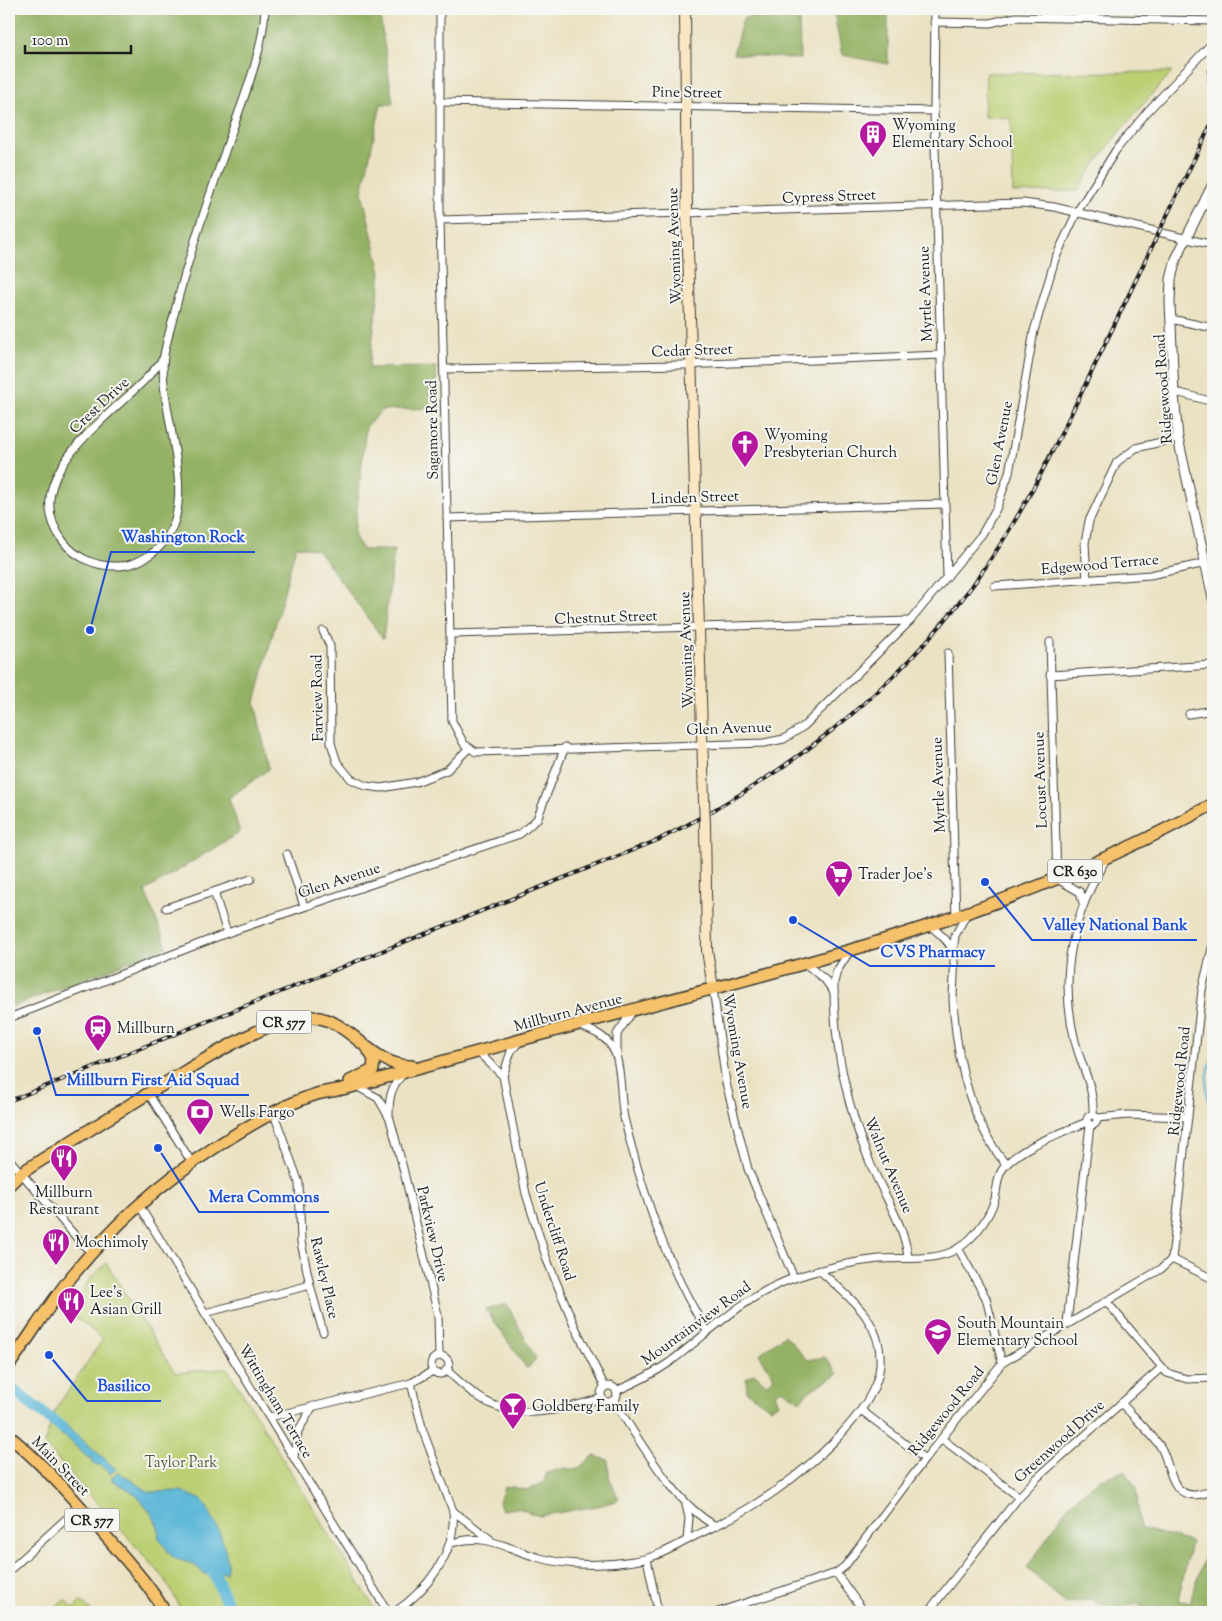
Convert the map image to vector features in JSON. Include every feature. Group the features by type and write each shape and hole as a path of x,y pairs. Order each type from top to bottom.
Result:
{"main road":[{"name":"Wyoming Avenue","path":"685,9 687,214 704,743 707,950 713,988"},
{"name":"Millburn Avenue","path":"9,1365 66,1284 92,1252 139,1205 214,1148 274,1114 316,1094 355,1086 421,1066 806,964 931,926 1057,879 1176,825 1213,804"},
{"name":"CR 577","path":"9,1185 21,1173 216,1052 257,1033 298,1018 315,1017 327,1020 340,1026 368,1049 397,1065 421,1066"},
{"path":"316,1094 373,1070 374,1059 368,1049"},
{"name":"Main Street","path":"9,1436 40,1462 80,1506 150,1587 165,1612"}],"street":[{"path":"164,357 183,282 250,80 264,23 265,9"},
{"name":"Sagamore Road","path":"440,9 440,220 447,518 452,634 452,721 457,733 469,748"},
{"name":"Myrtle Avenue","path":"935,9 934,111 936,206 947,578"},
{"path":"934,22 990,23 1016,17 1213,21"},
{"name":"Glen Avenue","path":"9,1018 304,906 512,837 527,829 537,819 566,747 774,742 793,734 910,621 982,534 1002,497 1034,331 1045,287 1055,259 1077,212 1097,178 1133,129 1213,42"},
{"path":"1213,72 1213,81"},
{"name":"Pine Street","path":"439,102 934,111"},
{"name":"Ridgewood Road","path":"1213,184 1176,259 1171,279 1174,394 1178,438 1213,598"},
{"name":"Cypress Street","path":"440,220 1023,203 1077,212 1213,245"},
{"path":"1172,319 1213,328"},
{"name":"Cedar Street","path":"445,369 692,364 941,355"},
{"name":"Crest Drive","path":"164,357 179,484 176,515 170,532 163,543 148,556 136,562 122,566 91,562 74,552 61,538 55,526 51,513 51,493 57,474 71,451 99,422 154,373 164,357"},
{"path":"1174,394 1180,393 1213,402"},
{"path":"1087,581 1085,543 1089,521 1118,462 1136,448 1178,438"},
{"name":"Linden Street","path":"447,518 944,504"},
{"name":"Edgewood Terrace","path":"995,586 1087,581 1150,575 1206,563"},
{"name":"Chestnut Street","path":"452,634 910,621"},
{"name":"Farview Road","path":"323,631 330,646 331,743 337,762 351,778 366,786 381,788 416,782 447,770 469,748"},
{"name":"Locust Avenue","path":"1050,642 1057,879"},
{"name":"Myrtle Avenue","path":"948,652 956,917"},
{"path":"1050,675 1213,665"},
{"path":"1189,714 1213,710"},
{"path":"469,748 476,752 566,747"},
{"path":"287,854 304,906"},
{"path":"1095,1116 1093,1095 1081,1062 1070,1012 1070,959 1082,903 1107,857"},
{"path":"166,908 251,879"},
{"path":"1057,879 1080,892 1082,903"},
{"path":"214,892 227,934"},
{"path":"967,913 955,936 953,1000 960,1062 985,1135 1006,1165 1028,1149 1089,1124"},
{"path":"931,926 953,952"},
{"name":"Ridgewood Road","path":"718,1612 836,1573 845,1566 925,1459 1002,1363 1161,1268 1172,1259 1203,983 1213,944"},
{"name":"Walnut Avenue","path":"849,952 837,971 834,993 841,1058 851,1106 871,1166 904,1234 908,1257"},
{"path":"806,964 826,980 834,993"},
{"name":"Wyoming Avenue","path":"713,988 726,1082 748,1169 794,1278"},
{"path":"639,1008 629,1014 617,1034 617,1059 624,1115 647,1203 672,1267 707,1330"},
{"path":"577,1025 603,1036 611,1046 617,1059"},
{"name":"Undercliff Road","path":"522,1040 511,1051 503,1076 526,1194 547,1260 575,1327 605,1387"},
{"path":"477,1051 503,1076"},
{"name":"Parkview Drive","path":"390,1119 390,1093 396,1081 406,1071"},
{"name":"Parkview Drive","path":"355,1086 378,1098 390,1119 438,1316 439,1356"},
{"path":"148,1093 192,1163"},
{"name":"Rawley Place","path":"274,1114 299,1183 301,1242 323,1332"},
{"path":"1067,1323 1089,1124 1087,1118 1128,1115 1188,1117"},
{"path":"9,1159 83,1245 92,1252"},
{"name":"Mountainview Road","path":"616,1391 668,1364 707,1330 754,1297 794,1278 864,1261 936,1256 958,1248 972,1236 988,1216 995,1198 1000,1176 1006,1165"},
{"name":"Wittingham Terrace","path":"139,1205 388,1612"},
{"path":"958,1248 986,1298 1002,1363"},
{"path":"1172,1259 1213,1279"},
{"path":"449,1544 468,1538 493,1541 541,1558 566,1562 614,1563 647,1559 716,1526 758,1503 801,1471 861,1410 878,1380 880,1365 878,1341 872,1325 858,1305 820,1271"},
{"path":"205,1313 310,1285"},
{"path":"1106,1301 1162,1367 1176,1377 1213,1378"},
{"path":"270,1417 411,1383 433,1371 441,1373 446,1370 447,1360 439,1356 432,1360 431,1366 433,1371"},
{"name":"Greenwood Drive","path":"928,1612 1019,1497 1037,1478 1162,1367"},
{"path":"446,1370 476,1396 512,1412 538,1413 602,1398 606,1401 613,1400"},
{"path":"395,1612 410,1602 426,1585 438,1568 449,1544 453,1524 452,1511 430,1453 411,1383"},
{"path":"602,1398 601,1391 605,1387 610,1386 616,1391 613,1400"},
{"path":"613,1400 646,1450 685,1502 702,1518 716,1526"},
{"path":"1121,1403 1160,1446 1170,1476 1178,1488 1193,1495 1210,1491 1213,1488"},
{"path":"294,1458 298,1431 313,1406"},
{"path":"861,1410 925,1459"},
{"path":"942,1438 1019,1497"},
{"path":"685,1502 689,1518 687,1540"},
{"path":"9,1571 80,1506"},
{"path":"452,1511 493,1541"},
{"path":"647,1559 658,1612"},
{"path":"836,1573 864,1612"}],"green space":[{"path":"9,9 393,9 393,15 380,16 393,104 381,104 362,192 381,273 369,368 436,367 438,408 382,410 366,427 354,535 363,550 394,550 383,639 318,550 296,546 255,702 269,769 229,798 240,832 145,891 167,947 9,1008"},
{"path":"769,9 799,9 800,59 733,54 743,19"},
{"path":"888,12 888,64 842,55 834,13"},
{"path":"1172,72 1111,143 1078,191 1013,193 1011,118 984,117 986,73"},
{"name":"Taylor Park","path":"106,1263 175,1373 227,1368 377,1612 177,1612 180,1608 165,1579 44,1444 55,1410 103,1339 68,1311 91,1278"},
{"path":"507,1304 536,1359 527,1369 486,1310"},
{"path":"785,1335 807,1360 825,1357 838,1374 811,1390 800,1401 782,1389 775,1393 779,1404 770,1408 747,1392 746,1378 754,1373 766,1384 774,1377 759,1354"},
{"path":"594,1456 608,1460 609,1477 619,1500 598,1506 539,1516 518,1508 502,1510 499,1502 504,1487 526,1490 543,1483 547,1473 564,1468 576,1470"},
{"path":"1124,1471 1136,1487 1140,1528 1191,1542 1178,1601 1190,1602 1209,1543 1213,1540 1213,1612 1149,1612 1137,1604 1111,1610 1091,1599 1065,1604 1027,1568 1070,1503 1101,1479"},
{"path":"65,1600 73,1609 81,1601 92,1612 49,1612"}],"water":[{"path":"51,1418 62,1422 116,1469 111,1474 100,1465 93,1464 92,1457 88,1458 65,1436 61,1435 57,1425 49,1421"},
{"path":"118,1472 149,1492 181,1491 202,1500 216,1525 224,1546 227,1565 226,1573 213,1570 206,1575 193,1564 176,1559 170,1554 158,1536 158,1526 146,1506 132,1492 112,1480 112,1477"}],"waterway":[{"path":"1213,1056 1207,1085 1208,1100 1213,1114"},
{"path":"9,1387 62,1428"},
{"path":"206,1555 231,1612"}],"railway":[{"path":"9,1101 658,840 704,816 749,789 792,761 832,730 908,662 975,582 1009,531 1066,424 1213,120"}],"place":[{"name":"Wyoming Elementary School","path":"873,158"},
{"name":"Wyoming Presbyterian Church","path":"745,468"},
{"name":"Washington Rock","path":"90,630"},
{"name":"Valley National Bank","path":"985,882"},
{"name":"Trader Joe's","path":"839,898"},
{"name":"CVS Pharmacy","path":"793,920"},
{"name":"Millburn First Aid Squad","path":"37,1031"},
{"name":"Millburn","path":"98,1052"},
{"name":"Wells Fargo","path":"200,1136"},
{"name":"Mera Commons","path":"158,1148"},
{"name":"Millburn Restaurant","path":"64,1182"},
{"name":"Mochimoly","path":"56,1266"},
{"name":"Lee's Asian Grill","path":"71,1325"},
{"name":"Basilico","path":"49,1355"},
{"name":"South Mountain Elementary School","path":"938,1356"},
{"name":"Goldberg Family","path":"513,1430"}]}
